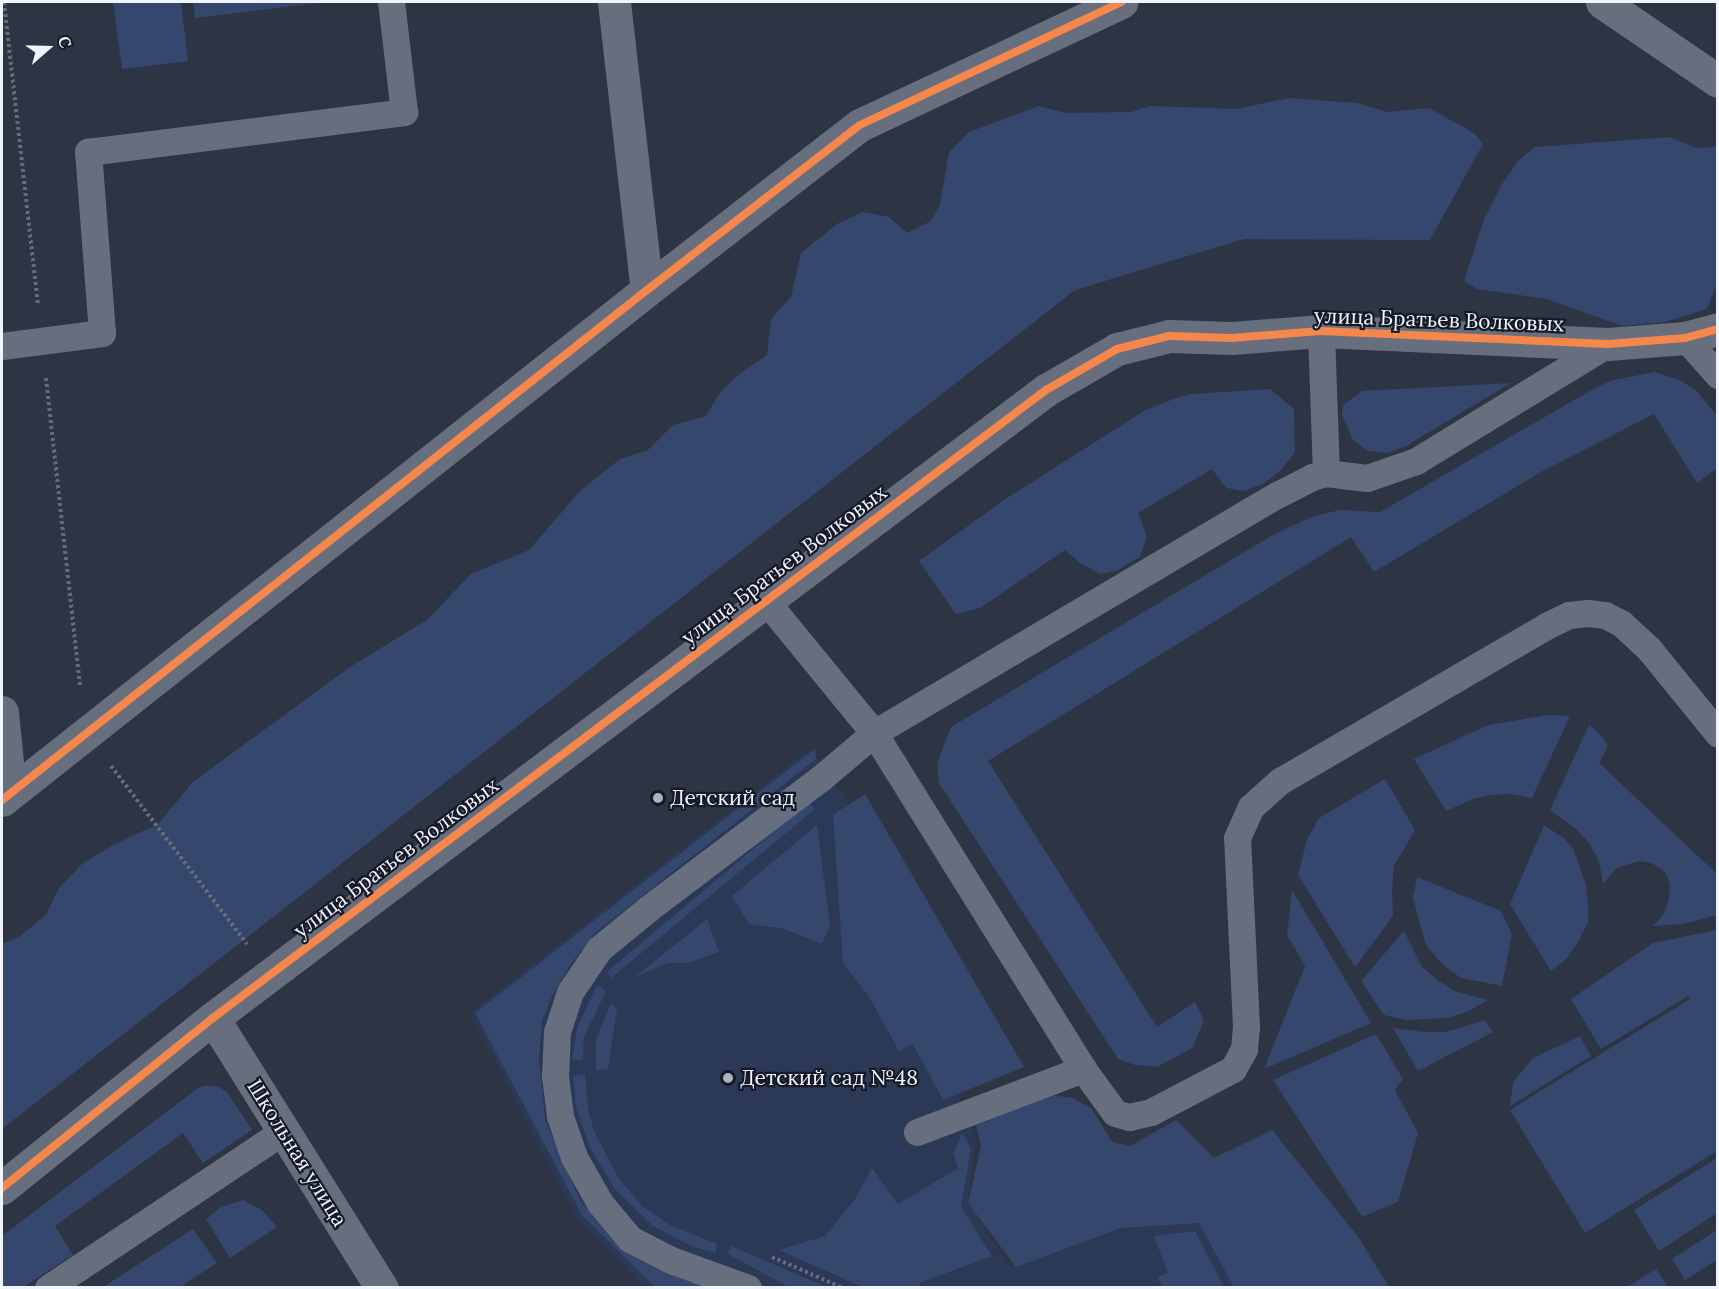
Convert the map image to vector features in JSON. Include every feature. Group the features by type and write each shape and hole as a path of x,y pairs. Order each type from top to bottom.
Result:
{"street":[{"path":"614,2 647,290"},
{"path":"6,796 647,290 860,125 1121,2"},
{"path":"1602,2 1718,81"},
{"name":"улица Братьев Волковых","path":"2,1188 213,1018 1046,390 1117,349 1169,336 1232,338 1321,331 1608,344 1685,338 1718,329"},
{"path":"2,712 6,796"},
{"name":"Школьная улица","path":"213,1018 382,1287"}],"lane":[{"path":"2,346 102,333 88,152 404,112 391,2"},
{"path":"1321,331 1326,473"},
{"path":"1685,338 1718,375"},
{"path":"748,1287 671,1260 630,1239 600,1203 574,1158 560,1116 555,1077 557,1032 570,992 599,949 649,908 821,778 874,733 1277,495 1312,477 1326,473 1367,478 1416,461 1608,344"},
{"path":"766,601 874,733 1083,1069 1115,1113 1129,1117 1151,1112 1233,1069 1244,1049 1237,838 1251,807 1280,781 1546,626 1569,615 1588,613 1605,615 1621,623 1649,649 1718,734"},
{"path":"917,1132 1083,1069"},
{"path":"48,1287 283,1131"}],"path":[{"path":"86,733 271,975"},
{"path":"768,1255 843,1287"}],"shaded area":[{"path":"113,2 181,2 188,61 122,69"},
{"path":"193,2 327,2 195,18"},
{"path":"1289,98 1357,103 1388,112 1429,108 1474,133 1483,144 1430,240 1244,239 1075,290 2,1129 2,944 20,936 46,915 59,888 83,863 113,845 158,824 193,782 350,667 427,620 471,574 529,550 581,490 620,459 648,450 673,425 706,416 721,391 742,372 767,355 771,319 791,297 801,253 837,224 863,212 889,217 907,233 931,221 940,204 949,152 969,132 1039,106 1065,113 1131,112 1150,106 1237,109"},
{"path":"1670,137 1696,148 1717,147 1717,283 1707,309 1665,322 1622,326 1547,299 1477,289 1464,281 1484,219 1502,184 1519,160 1535,147"},
{"path":"1655,372 1679,380 1696,390 1717,416 1717,468 1697,483 1654,414 1541,472 1374,572 1351,537 988,761 1157,1027 1195,1002 1204,1021 1192,1048 1157,1067 1135,1065 1118,1059 939,783 937,763 951,727 1271,536 1311,517 1340,510 1380,512 1595,388 1613,380"},
{"path":"1511,383 1406,446 1388,453 1368,451 1353,440 1342,415 1343,405 1362,391"},
{"path":"1270,389 1294,409 1295,452 1281,470 1265,483 1244,491 1226,488 1212,469 1138,513 1147,536 1140,557 1116,571 1100,574 1080,563 1065,550 980,608 956,614 919,561 1007,498 1144,411 1192,394"},
{"path":"1548,715 1570,716 1532,798 1511,794 1491,795 1473,799 1446,811 1414,759 1488,725"},
{"path":"1589,725 1600,734 1608,746 1599,763 1717,874 1717,915 1683,924 1653,926 1664,914 1669,899 1670,885 1666,873 1652,863 1639,861 1616,868 1603,884 1599,861 1589,843 1577,830 1550,810"},
{"name":"Детский сад №48","path":"810,749 849,804 976,1142 968,1203 1010,1267 1122,1224 1202,1219 1239,1287 643,1287 577,1217 470,1013"},
{"path":"815,749 816,759 595,933 571,964 552,996 542,1021 539,1059 545,1120 580,1200 606,1230 722,1287 655,1287 582,1215 475,1013"},
{"path":"1385,779 1415,830 1394,866 1393,916 1355,967 1298,875 1307,840 1319,818"},
{"path":"865,794 1024,1067 943,1100 913,1044 899,1051 868,995 843,963 833,815"},
{"path":"809,802 815,809 611,978 607,972"},
{"path":"817,825 830,925 822,944 781,928 749,924 732,896"},
{"path":"1544,825 1565,839 1574,850 1586,885 1588,904 1588,922 1578,942 1567,958 1551,971 1510,904"},
{"path":"1417,877 1501,911 1512,934 1502,986 1461,978 1442,964 1426,945 1413,898"},
{"path":"1292,890 1371,1023 1264,1069 1305,966 1287,935"},
{"path":"707,919 719,952 688,963 668,963 635,977"},
{"path":"1717,930 1717,1151 1585,1233 1510,1110 1690,999 1688,996 1601,1049 1571,999 1653,943"},
{"path":"1404,931 1422,967 1439,981 1454,991 1488,1000 1469,1011 1448,1018 1407,1020 1384,1015 1361,981"},
{"path":"597,985 606,991 584,1037 583,1060 572,1060 577,1028"},
{"path":"611,1003 617,1008 608,1069 596,1070 596,1040"},
{"path":"1485,1020 1493,1032 1418,1071 1393,1028 1446,1032"},
{"path":"1376,1034 1403,1079 1395,1090 1418,1133 1398,1202 1362,1217 1273,1080"},
{"path":"1580,1036 1591,1056 1510,1106 1513,1082 1533,1058"},
{"path":"585,1074 588,1109 594,1131 619,1179 642,1206 670,1225 717,1244 716,1253 693,1247 653,1226 615,1189 591,1150 576,1108 573,1076"},
{"path":"206,1085 219,1087 227,1092 252,1130 203,1163 183,1133 55,1226 73,1255 23,1287 2,1287 2,1236 198,1088"},
{"path":"1050,1095 1073,1098 1092,1109 1112,1142 1130,1146 1176,1120 1214,1158 1272,1130 1359,1238 1389,1287 1234,1287 1199,1223 1121,1228 1016,1267 968,1203 981,1146 976,1125"},
{"path":"962,1133 971,1149 961,1207 992,1256 919,1283 920,1287 865,1288 779,1250 825,1236 855,1199 872,1168 898,1204 958,1168 953,1154"},
{"path":"1717,1158 1717,1213 1659,1251 1634,1210"},
{"path":"243,1200 262,1210 277,1227 230,1258 206,1219 221,1207"},
{"path":"193,1229 217,1263 180,1287 103,1287"},
{"path":"1717,1230 1717,1260 1685,1280 1672,1259"},
{"path":"1195,1231 1224,1287 1162,1287 1158,1277 1168,1273 1154,1236"},
{"path":"731,1246 826,1287 789,1287 728,1254"},
{"path":"1656,1269 1668,1287 1627,1287"}],"cycle path":[{"path":"2,800 647,290 860,125 1121,2"},
{"path":"2,1188 213,1018 1046,390 1117,349 1169,336 1232,338 1321,331 1608,344 1685,338 1718,329"}],"place":[{"name":"Детский сад","path":"658,798"},
{"name":"Детский сад №48","path":"728,1078"}]}
